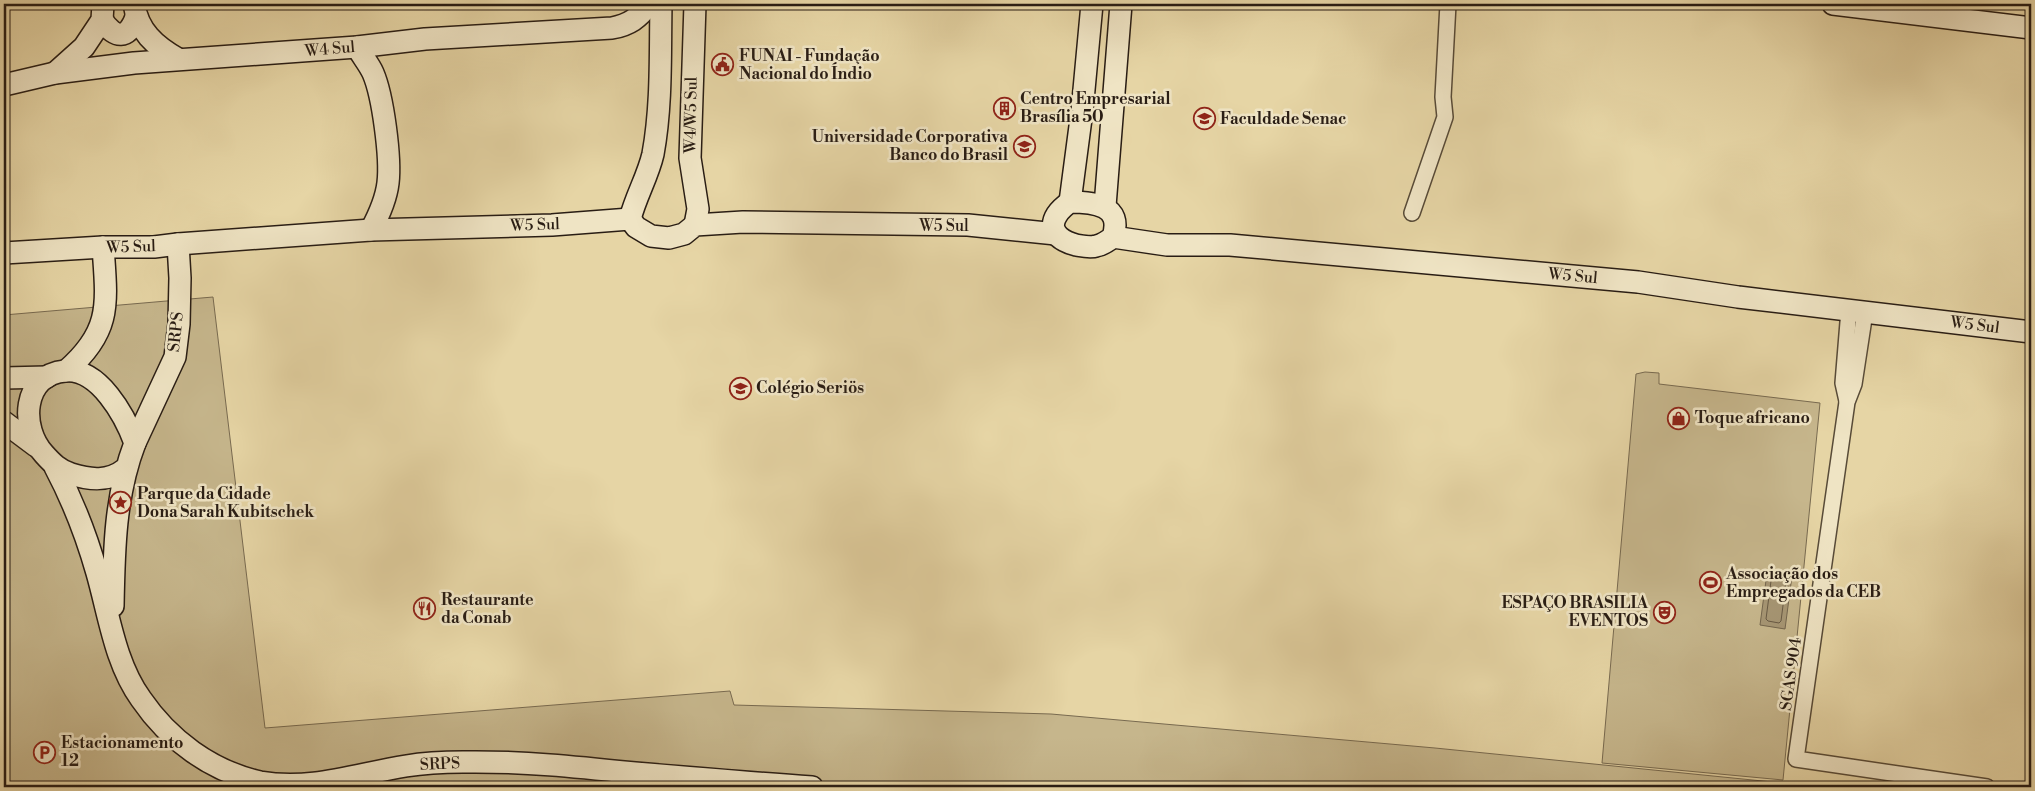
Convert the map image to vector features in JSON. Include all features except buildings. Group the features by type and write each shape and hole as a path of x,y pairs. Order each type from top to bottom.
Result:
{"main road":[{"name":"W4 Sul","path":"4,85 55,73 178,59 239,57 424,39 612,28 634,21 650,4"},
{"name":"W4/W5 Sul","path":"630,219 653,154 658,117 660,4"},
{"name":"W4/W5 Sul","path":"695,4 690,158 698,210 696,225"},
{"path":"1070,202 1082,111 1092,4"},
{"path":"1105,206 1121,4"},
{"path":"1834,4 2031,28"},
{"path":"103,12 109,30 116,34 125,33 132,28 135,10"},
{"path":"135,10 152,43 178,59"},
{"path":"55,73 84,47 103,12"},
{"path":"357,47 372,72 380,95 387,156 388,182 385,198 371,230"},
{"path":"658,117 666,124 674,126 690,119"},
{"path":"1070,202 1105,206 1115,221 1113,237 1095,247 1065,242 1056,234 1053,225 1054,216 1070,202"},
{"name":"W5 Sul","path":"4,253 103,247 154,247 371,230 552,225 630,219 636,227 651,236 669,238 684,234 696,225 743,222 968,225 1056,234"},
{"name":"W5 Sul","path":"1113,237 1166,245 1230,245 1638,282 1738,297 2031,332"},
{"name":"SRPS","path":"135,443 175,357 179,324 180,278 178,244"},
{"path":"36,446 27,418 31,396 56,374 80,359 101,329 105,314 103,247"},
{"path":"4,378 56,374 91,378 106,391 122,414 135,443 125,469 116,476 96,479 70,474 55,467 36,446 4,422"},
{"name":"SRPS","path":"55,467 76,508 98,576 112,633 124,667 140,698 169,733 216,767 235,775 262,782 298,786 329,783 407,766 463,762 538,764 732,782 812,787"},
{"name":"SRPS","path":"112,633 115,534 125,469"}],"street":[{"path":"1412,213 1445,117 1443,97 1448,4"},
{"name":"SGAS 904","path":"1857,311 1843,383 1847,402 1796,759 1987,787"}],"shaded area":[{"name":"Parque da Cidade Dona Sarah Kubitschek","path":"213,297 265,728 730,691 734,705 1051,714 1435,748 1822,787 4,787 4,315"},
{"name":"Associação dos Empregados da CEB","path":"1645,372 1659,373 1659,384 1820,403 1783,780 1602,763 1636,374"}],"water":[{"path":"1767,573 1792,576 1785,629 1760,625"}],"place":[{"name":"FUNAI - Fundação Nacional do Índio","path":"723,65"},
{"name":"Centro Empresarial Brasília 50","path":"1004,108"},
{"name":"Faculdade Senac","path":"1204,119"},
{"name":"Universidade Corporativa Banco do Brasil","path":"1024,146"},
{"name":"Colégio Seriös","path":"740,388"},
{"name":"Toque africano","path":"1679,418"},
{"name":"Parque da Cidade Dona Sarah Kubitschek","path":"121,503"},
{"name":"Associação dos Empregados da CEB","path":"1710,583"},
{"name":"Restaurante da Conab","path":"425,609"},
{"name":"ESPAÇO BRASILIA EVENTOS","path":"1664,612"},
{"name":"Estacionamento 12","path":"45,752"}]}
